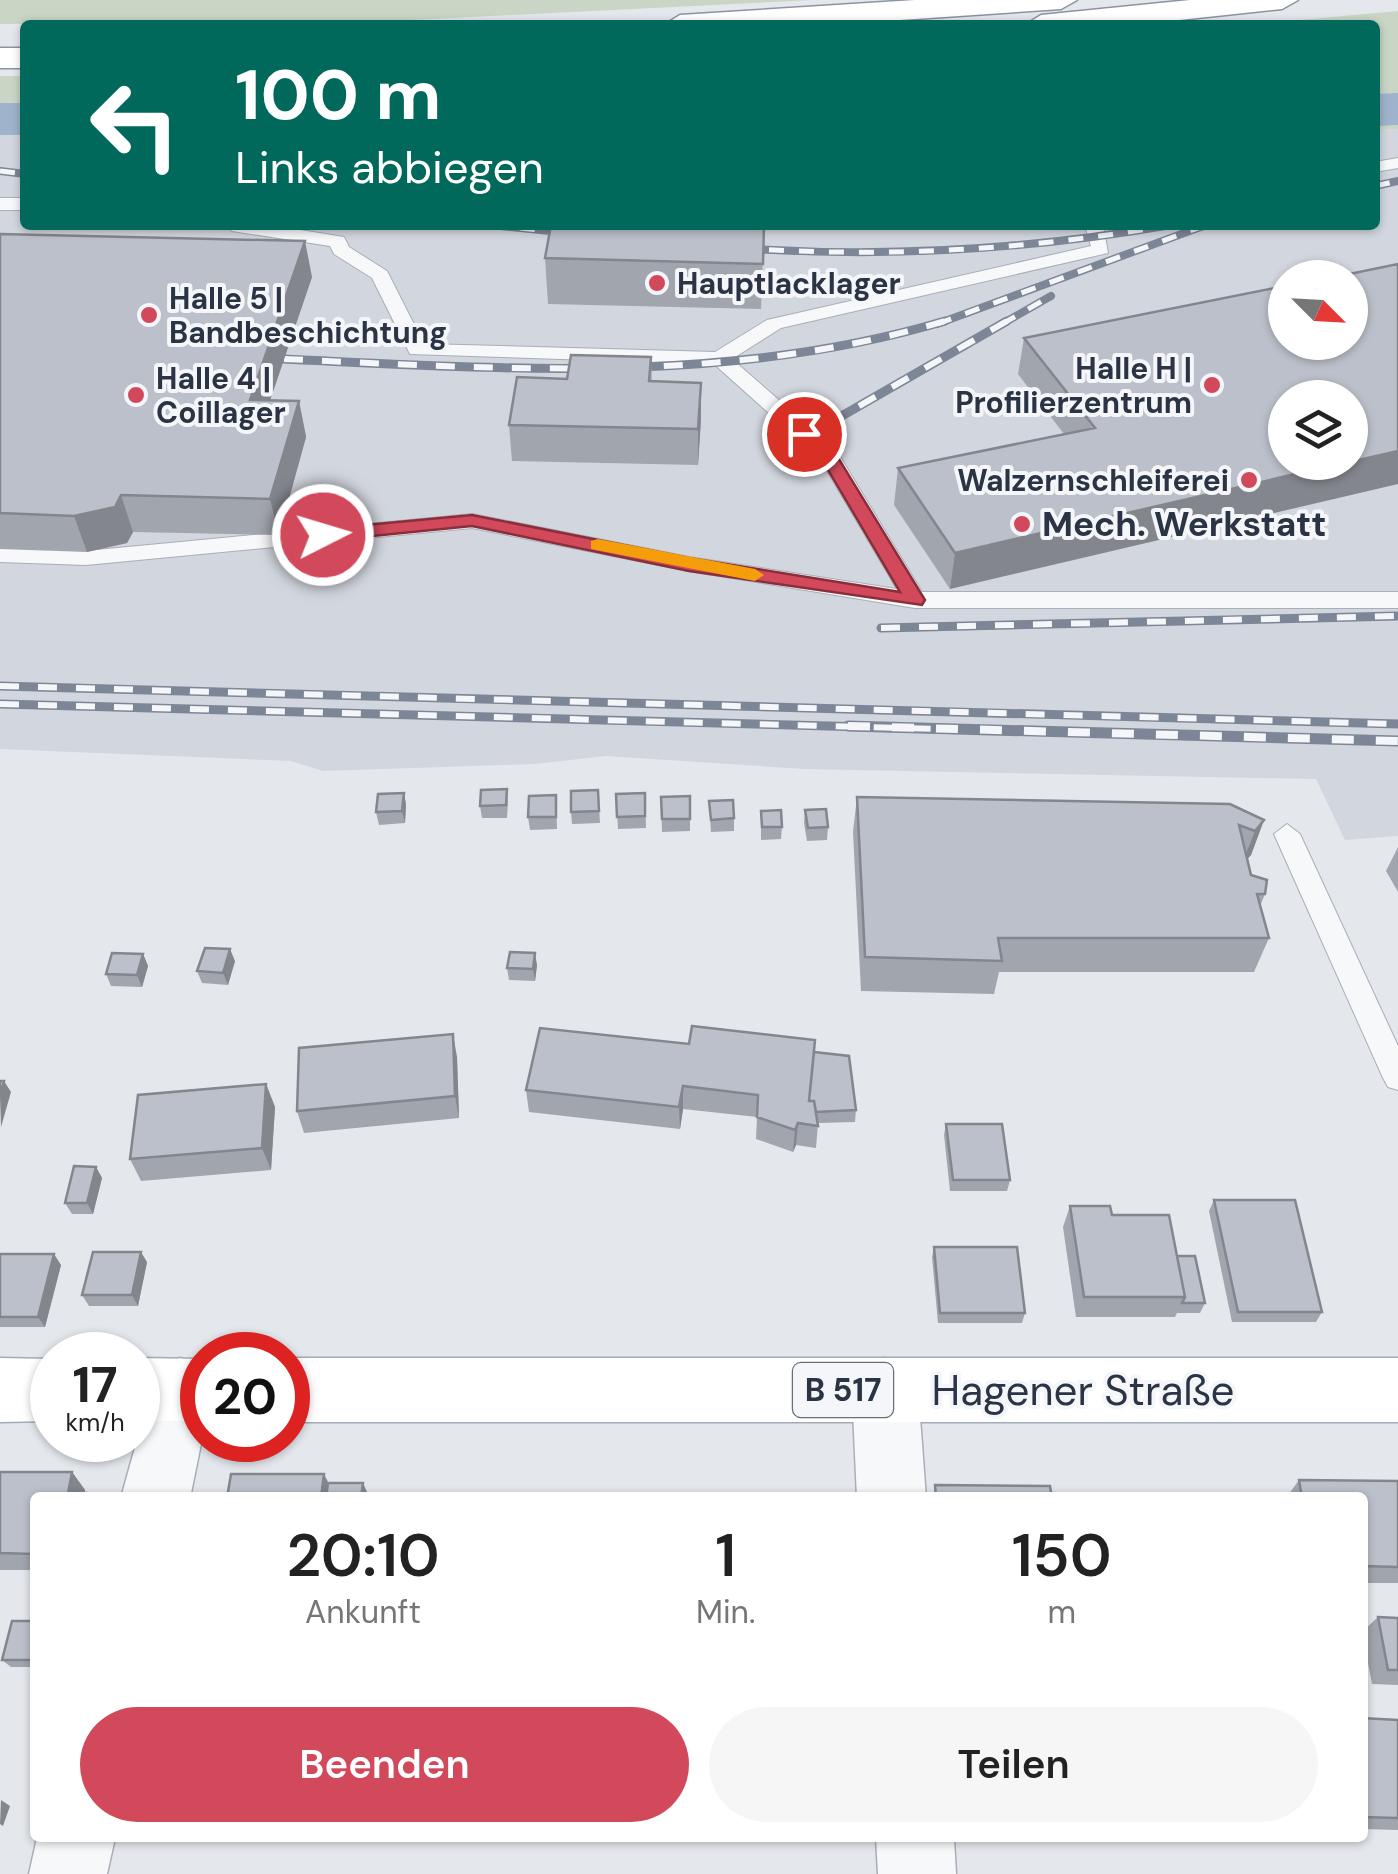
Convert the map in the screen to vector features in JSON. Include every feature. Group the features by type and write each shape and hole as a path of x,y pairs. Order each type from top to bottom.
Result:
{"main road":[{"path":"756,20 1061,0"},
{"path":"1089,20 1282,0"},
{"path":"0,1390 30,1390"},
{"name":"Hagener Straße","path":"310,1390 1398,1390"}],"street":[{"path":"156,1492 173,1390"},
{"path":"885,1390 892,1492"},
{"path":"68,1874 75,1842"},
{"path":"915,1842 917,1874"}],"lane":[{"path":"265,230 337,241 342,250 380,274 417,350 720,358 774,324 1101,249 1095,230"},
{"path":"720,358 828,454 915,600"},
{"path":"0,555 86,558 472,520 689,564 915,600 1398,600"},
{"path":"1287,834 1398,1078"}],"shaded area":[{"path":"1380,129 1398,129 1398,836 1345,840 1316,779 805,769 606,756 535,764 323,771 291,761 0,749 0,134 20,133 20,230 1380,230"}],"green space":[{"path":"0,0 812,0 411,20 20,20 20,24 0,24"},
{"path":"1398,11 1398,129 1380,129 1380,20 1300,20"},
{"path":"0,76 20,76 20,133 0,134"}],"building":[{"path":"550,230 764,230 763,264 545,258"},
{"path":"0,234 305,241 250,400 299,401 270,499 121,495 115,507 74,516 0,513"},
{"path":"1398,264 1398,451 1368,458 1368,380 1268,380 1269,480 955,553 898,468 1095,428 1024,338 1268,289 1268,360 1368,360 1368,270"},
{"path":"571,355 651,357 649,381 701,383 698,429 509,425 517,377 567,379"},
{"path":"507,789 506,805 480,806 481,790"},
{"path":"598,790 599,811 571,812 571,791"},
{"path":"404,793 402,811 376,812 378,794"},
{"path":"645,793 645,816 617,817 616,794"},
{"path":"556,795 556,817 528,817 529,796"},
{"path":"690,796 690,819 662,819 661,797"},
{"path":"857,797 1230,804 1264,820 1255,831 1239,825 1251,875 1267,880 1265,894 1257,894 1269,938 998,938 1002,961 865,957"},
{"path":"733,800 734,818 711,820 709,801"},
{"path":"826,809 828,827 808,828 805,810"},
{"path":"781,810 782,827 762,827 761,811"},
{"path":"205,948 230,949 223,973 197,971"},
{"path":"510,952 535,953 533,969 507,968"},
{"path":"112,953 143,954 137,975 106,974"},
{"path":"692,1026 815,1040 809,1101 814,1101 818,1126 798,1123 795,1130 757,1117 758,1095 683,1086 679,1107 526,1090 540,1028 689,1044"},
{"path":"453,1034 455,1096 297,1111 299,1048"},
{"path":"814,1052 849,1056 856,1110 816,1112 814,1101 809,1101"},
{"path":"266,1084 262,1148 130,1159 138,1095"},
{"path":"946,1124 1002,1124 1010,1180 953,1180"},
{"path":"74,1166 96,1167 87,1203 65,1203"},
{"path":"1214,1200 1295,1200 1322,1312 1238,1312"},
{"path":"1070,1206 1110,1206 1112,1215 1169,1215 1185,1297 1084,1297"},
{"path":"934,1247 1017,1247 1025,1313 940,1313"},
{"path":"93,1252 141,1252 132,1295 82,1295"},
{"path":"0,1254 54,1254 38,1317 0,1317"},
{"path":"1177,1256 1195,1256 1205,1303 1182,1303 1185,1297"},
{"path":"0,1472 72,1472 68,1492 30,1492 30,1554 0,1553"},
{"path":"231,1474 324,1474 322,1492 228,1492"},
{"path":"1299,1480 1398,1481 1398,1567 1368,1566 1368,1492 1301,1492"},
{"path":"328,1483 363,1483 362,1492 327,1492"},
{"path":"935,1485 1050,1486 1051,1492 936,1492"},
{"path":"1378,1617 1398,1618 1398,1670 1388,1670"},
{"path":"12,1621 30,1621 30,1660 2,1660"},
{"path":"1368,1718 1398,1720 1398,1818 1368,1817"}],"waterway":[{"path":"1380,110 1398,109"},
{"path":"0,119 20,119"}],"railway":[{"path":"0,171 20,173"},
{"path":"1380,185 1398,181"},
{"path":"539,230 579,234"},
{"path":"739,248 956,250 1141,230"},
{"path":"937,324 1192,230"},
{"path":"1002,324 1051,296"},
{"path":"284,359 534,368 699,364 864,341 945,321"},
{"path":"826,425 1007,321"},
{"path":"881,628 1398,616"},
{"path":"0,686 1398,724"},
{"path":"0,704 942,729"},
{"path":"848,726 1398,741"}],"slow traffic":[{"path":"598,545 755,575"}],"place":[{"name":"Hauptlacklager","path":"657,283"},
{"name":"Halle 5 | Bandbeschichtung","path":"149,315"},
{"name":"Halle H | Profilierzentrum","path":"1212,385"},
{"name":"Halle 4 | Coillager","path":"136,395"},
{"name":"Walzernschleiferei","path":"1249,480"},
{"name":"Mech. Werkstatt","path":"1022,524"}],"route":[{"path":"323,535 472,520 689,564 915,600 828,454 804,434"}]}
